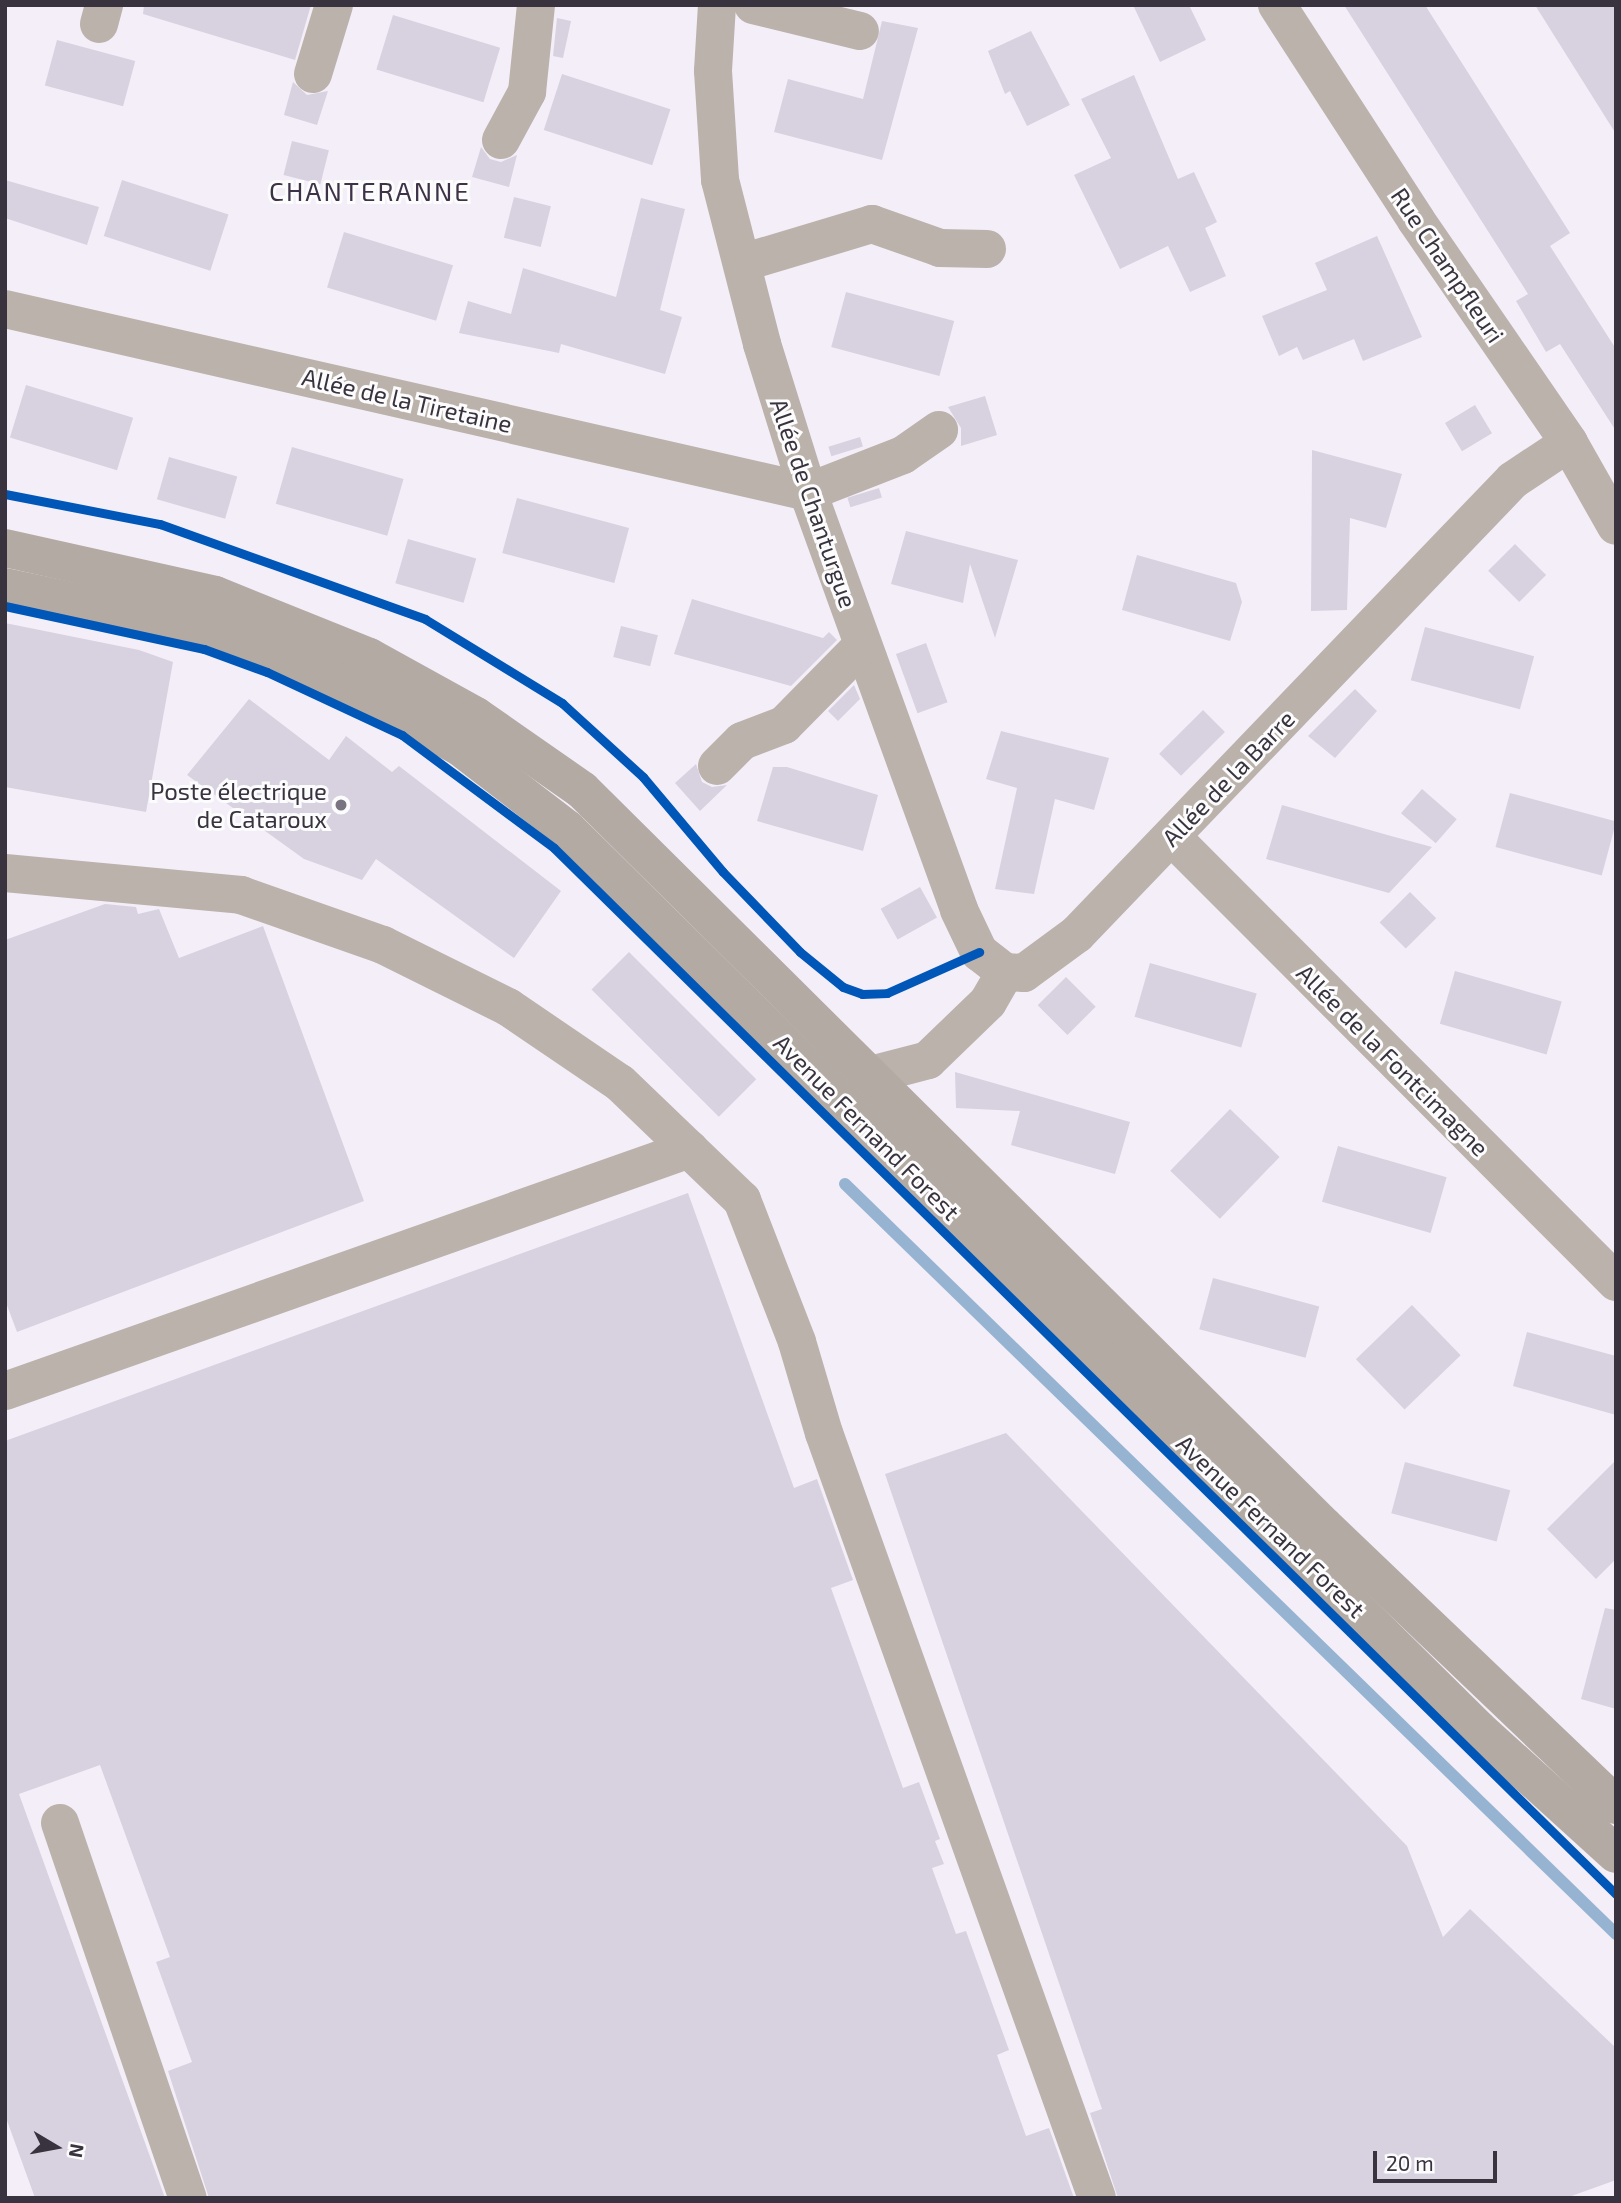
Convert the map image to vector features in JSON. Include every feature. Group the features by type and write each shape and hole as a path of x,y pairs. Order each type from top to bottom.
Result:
{"main road":[{"name":"Avenue Fernand Forest","path":"5,548 215,595 369,657 477,716 582,790 1324,1526 1616,1805"},
{"name":"Avenue Fernand Forest","path":"5,587 207,630 345,685 460,747 567,829 1468,1719 1616,1854"}],"street":[{"path":"313,74 334,5"},
{"path":"501,140 527,92 536,5"},
{"name":"Allée de Chanturgue","path":"717,5 713,71 720,180 808,492 960,910 979,952 1006,972"},
{"path":"753,5 860,31"},
{"name":"Rue Champfleuri","path":"1277,5 1416,220 1569,443 1616,526"},
{"path":"742,263 872,225 940,248 987,249"},
{"name":"Allée de la Tiretaine","path":"5,309 808,492"},
{"path":"808,492 904,455 939,430"},
{"name":"Allée de la Barre","path":"1006,972 1024,972 1048,958 1172,837 1513,480 1569,443"},
{"path":"717,766 742,741 784,725 862,646"},
{"name":"Allée de la Fontcimagne","path":"1172,837 1616,1282"},
{"path":"5,873 241,895 383,945 508,1007 620,1083 742,1200 797,1342 824,1433 1097,2198"},
{"path":"871,1075 928,1060 988,1002 1006,972"},
{"path":"5,1391 690,1149"},
{"path":"60,1823 188,2198"}],"building":[{"path":"144,5 311,5 295,60 143,14"},
{"path":"1133,5 1189,5 1206,40 1160,62"},
{"path":"1344,5 1425,5 1570,233 1550,246 1616,349 1616,431 1560,344 1546,352 1516,301 1528,294"},
{"path":"1535,5 1616,5 1616,134"},
{"path":"393,15 500,48 483,102 376,70"},
{"path":"557,18 571,21 563,58 553,56"},
{"path":"882,21 918,28 882,160 774,132 788,79 863,99"},
{"path":"1031,31 1070,105 1027,126 1010,91 1005,94 988,51"},
{"path":"57,40 135,61 123,106 45,85"},
{"path":"562,74 670,109 652,165 544,130"},
{"path":"1134,75 1178,179 1194,172 1217,222 1205,228 1226,276 1190,292 1168,246 1120,269 1074,175 1111,158 1081,99"},
{"path":"293,82 307,95 328,91 317,125 284,115"},
{"path":"292,141 329,150 320,184 284,175"},
{"path":"481,147 490,159 501,162 517,155 509,187 472,177"},
{"path":"5,180 99,207 87,245 5,218"},
{"path":"122,180 229,215 210,271 104,236"},
{"path":"514,197 551,206 541,247 504,238"},
{"path":"641,198 685,209 660,310 682,317 665,374 561,344 559,353 459,333 468,301 511,314 523,268 616,297"},
{"path":"344,232 453,265 436,321 327,287"},
{"path":"1377,236 1422,337 1363,361 1354,339 1303,360 1297,347 1279,356 1262,316 1327,290 1315,263"},
{"path":"846,292 954,321 939,376 831,347"},
{"path":"26,385 133,418 117,470 10,438"},
{"path":"985,396 997,435 961,446 961,428 948,407"},
{"path":"1475,405 1492,433 1462,451 1445,423"},
{"path":"860,437 863,447 831,456 828,447"},
{"path":"292,447 404,479 387,536 276,504"},
{"path":"1312,450 1402,474 1386,528 1350,518 1347,610 1311,611"},
{"path":"169,457 237,477 225,519 157,499"},
{"path":"879,488 882,498 850,507 847,498"},
{"path":"517,498 629,528 614,583 502,553"},
{"path":"906,531 1018,560 995,638 970,564 963,603 891,584"},
{"path":"408,539 476,559 464,603 395,583"},
{"path":"1515,544 1546,575 1519,602 1488,571"},
{"path":"1137,555 1236,583 1242,602 1230,641 1122,610"},
{"path":"692,599 823,638 829,632 837,640 791,686 674,654"},
{"path":"5,623 139,650 173,662 146,812 5,787"},
{"path":"621,626 658,635 650,666 613,657"},
{"path":"1425,627 1534,656 1520,709 1411,680"},
{"path":"926,643 948,702 917,713 896,654"},
{"path":"854,685 860,699 838,721 828,711"},
{"path":"1355,689 1377,711 1335,758 1308,736"},
{"name":"Poste électrique de Cataroux","path":"249,699 329,760 346,736 392,772 399,766 561,891 514,958 376,859 362,880 304,859 187,775"},
{"path":"1203,710 1225,732 1181,776 1159,754"},
{"path":"1001,731 1109,758 1094,810 1055,799 1034,894 995,889 1017,788 986,779"},
{"path":"696,764 702,782 712,787 727,785 700,811 675,783"},
{"path":"773,767 787,767 878,795 863,851 757,821"},
{"path":"1422,789 1457,819 1436,843 1401,813"},
{"path":"1510,793 1616,821 1602,876 1496,847"},
{"path":"1282,805 1432,847 1389,893 1266,859"},
{"path":"920,887 937,918 898,939 881,909"},
{"path":"1410,892 1436,918 1406,949 1380,922"},
{"path":"105,904 136,907 138,914 159,909 179,958 263,926 364,1201 17,1332 5,1300 5,940"},
{"path":"629,952 756,1079 719,1117 592,989"},
{"path":"1150,963 1257,994 1241,1047 1135,1017"},
{"path":"1455,971 1562,1002 1547,1054 1440,1024"},
{"path":"1066,977 1096,1007 1067,1035 1038,1005"},
{"path":"955,1072 1130,1122 1115,1174 1011,1145 1020,1111 956,1108"},
{"path":"1230,1109 1280,1157 1220,1219 1170,1171"},
{"path":"1338,1146 1447,1177 1431,1233 1322,1202"},
{"path":"688,1193 794,1488 817,1479 853,1580 831,1588 903,1788 919,1782 940,1839 935,1841 944,1864 932,1868 956,1934 966,1931 1009,2050 997,2055 1026,2136 1049,2128 1074,2198 209,2198 168,2071 192,2062 156,1962 170,1957 100,1765 19,1794 165,2198 35,2198 5,2115 5,1441"},
{"path":"1213,1278 1319,1306 1306,1358 1199,1329"},
{"path":"1412,1305 1461,1355 1405,1410 1356,1359"},
{"path":"1527,1332 1616,1356 1616,1415 1513,1386"},
{"path":"1006,1433 1407,1846 1443,1937 1470,1909 1616,2048 1616,2180 1566,2198 1118,2198 1090,2113 1102,2109 885,1474"},
{"path":"1616,1460 1616,1559 1596,1579 1547,1529"},
{"path":"1405,1462 1510,1490 1497,1541 1391,1513"},
{"path":"1605,1608 1616,1610 1616,1709 1581,1699"}],"waterway":[{"path":"845,1184 1616,1934"}],"cycle path":[{"path":"5,494 160,524 425,619 562,703 643,777 723,872 800,952 843,987 862,994 887,993 979,952"},
{"path":"5,606 204,649 267,672 402,735 554,848 1616,1894"}],"place":[{"name":"Poste électrique de Cataroux","path":"341,805"}],"district":[{"name":"CHANTERANNE","path":"370,191"}]}
